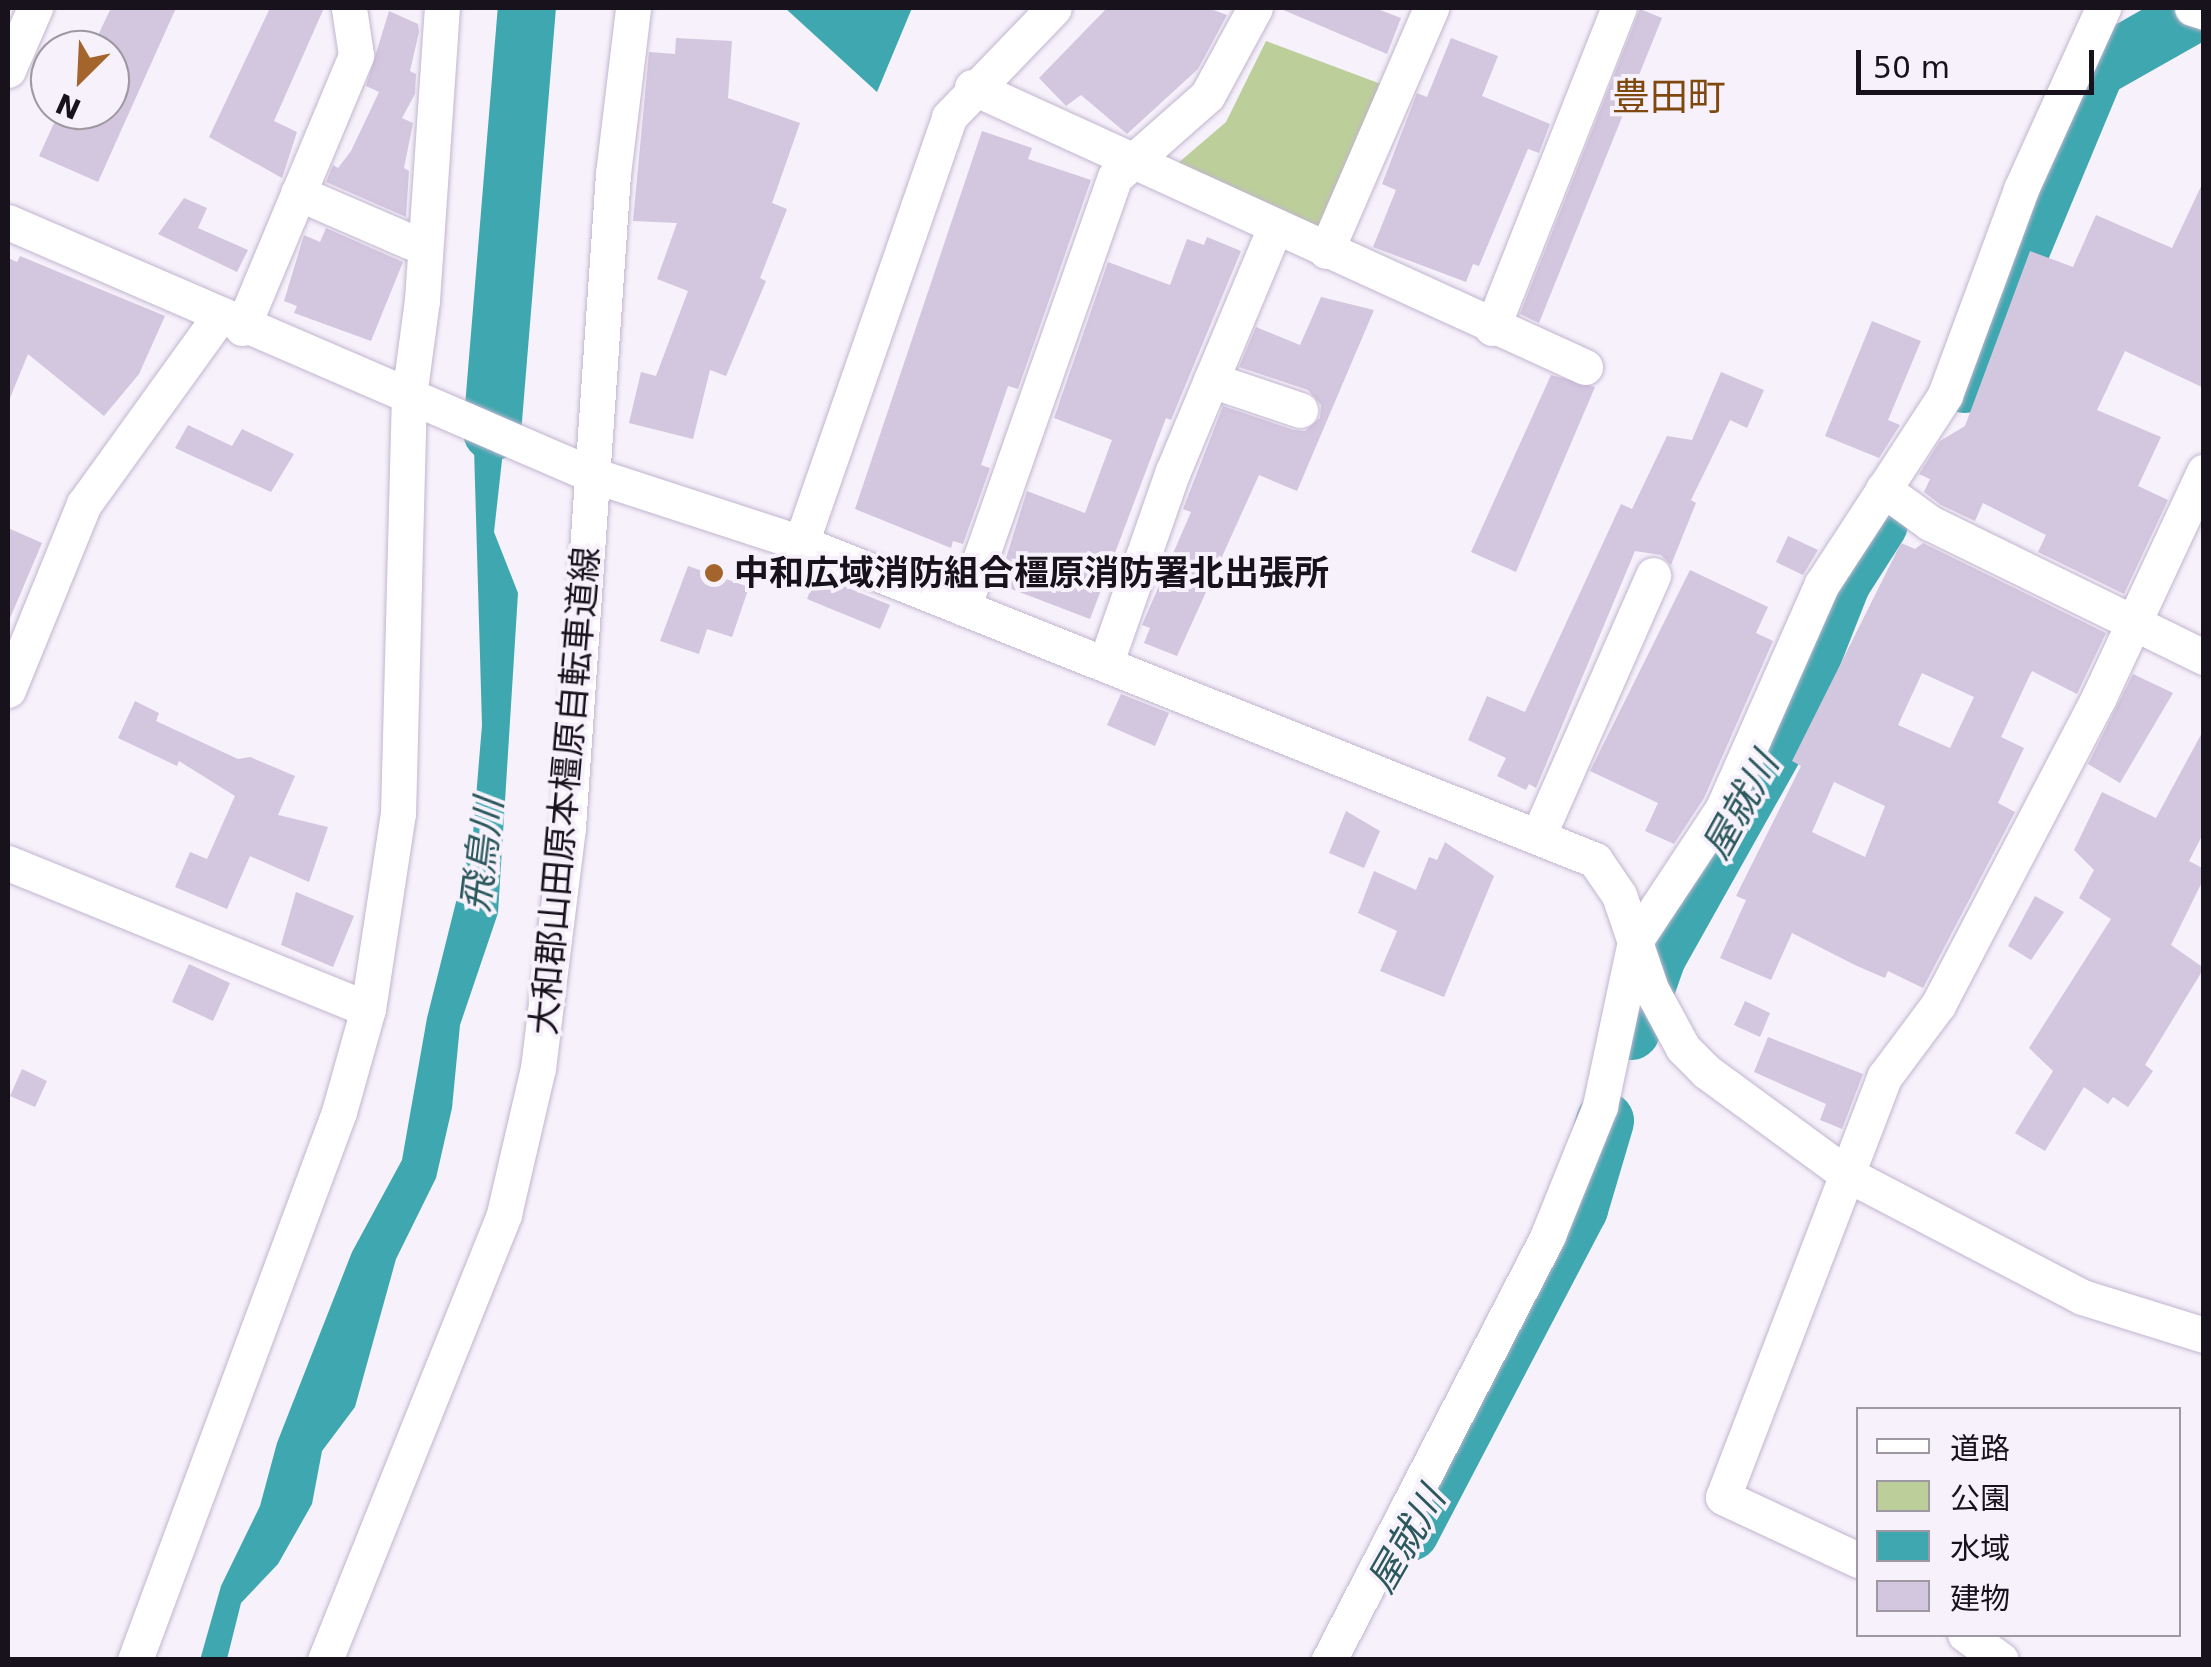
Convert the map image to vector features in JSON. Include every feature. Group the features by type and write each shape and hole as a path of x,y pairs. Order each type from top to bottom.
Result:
{"street":[{"path":"8,70 35,8"},
{"path":"8,690 84,504 230,323 298,192 356,55 349,8"},
{"path":"135,1660 339,1112 368,1009 398,814 422,300 442,8"},
{"name":"大和郡山田原本橿原自転車道線","path":"325,1660 504,1214 538,1068 568,826 585,472 632,8"},
{"path":"800,543 949,117 972,87 1054,8"},
{"path":"963,608 1114,177 1208,96 1255,8"},
{"path":"1326,251 1431,8"},
{"path":"1492,328 1619,8"},
{"path":"1329,1660 1548,1235 1600,1106 1642,966 1724,808 1822,584 1893,497 1944,395 2021,190 2103,8"},
{"path":"2192,8 2204,12"},
{"path":"972,87 1274,230 1585,366"},
{"path":"298,192 411,242"},
{"path":"8,223 230,323 585,472 800,543 1539,834 1595,860 1619,895 1642,966 1683,1048 1707,1072 1845,1173 2082,1297 2204,1335"},
{"path":"1106,662 1211,380 1274,230"},
{"path":"1211,380 1300,410"},
{"path":"1856,1559 1723,1497 1885,1076 1938,1005 2134,626 2204,472"},
{"path":"1893,497 2134,626 2204,656"},
{"path":"1539,834 1653,575"},
{"path":"8,863 368,1009"},
{"path":"1969,1637 2002,1660"}],"green space":[{"path":"1266,41 1381,84 1320,239 1170,170 1226,122"}],"water":[{"path":"785,8 912,8 877,92"},
{"path":"515,343 494,532 518,593 498,913 460,1025 452,1108 436,1178 396,1259 355,1407 322,1451 312,1504 278,1564 241,1603 227,1659 200,1660 221,1586 260,1506 277,1443 352,1252 402,1160 427,1018 473,834 482,725 474,448 483,367"}],"building":[{"path":"111,8 176,8 130,111 130,30 101,30"},
{"path":"270,8 324,8 274,121 297,132 282,178 209,137"},
{"path":"1107,8 1208,8 1227,15 1198,69 1127,134 1081,95 1066,106 1039,78"},
{"path":"1375,8 1401,18 1387,54 1281,9"},
{"path":"1640,9 1662,18 1539,323 1520,314"},
{"path":"389,11 418,24 419,32 410,71 416,74 415,94 402,118 413,123 404,168 409,171 406,217 326,182 333,165 338,168 351,151 379,92 366,86"},
{"path":"676,38 732,41 728,98 800,123 772,203 787,209 760,278 766,281 726,376 710,370 693,439 629,423 641,372 656,376 688,291 657,279 677,223 633,221 649,52 675,54"},
{"path":"1451,38 1498,56 1482,96 1550,124 1539,153 1528,149 1479,266 1473,264 1466,282 1373,247 1396,190 1382,184 1417,93 1427,97"},
{"path":"51,130 121,130 98,182 39,156"},
{"path":"982,131 1032,148 1028,159 1091,180 1018,389 1008,386 981,465 990,468 963,544 953,541 951,548 855,509"},
{"path":"2204,180 2204,388 2125,351 2097,410 2161,437 2138,486 2168,500 2124,594 2038,552 2046,535 1983,503 1975,521 1941,505 1924,492 1930,479 1919,474 1940,441 1965,426 2030,251 2073,267 2096,215 2172,248"},
{"path":"184,198 207,208 198,228 248,250 237,272 158,234"},
{"path":"326,228 403,262 371,341 294,313 297,306 284,301 304,235 320,242"},
{"path":"1207,237 1241,251 1171,420 1166,418 1090,619 998,584 1027,491 1085,513 1112,440 1054,418 1108,262 1170,285 1187,239 1204,245"},
{"path":"20,256 165,316 139,374 104,416 28,354 8,403 8,258 17,262"},
{"path":"1321,297 1374,310 1297,491 1259,475 1177,656 1144,643 1150,628 1142,625 1191,512 1183,509 1223,406 1294,430 1305,431 1320,418 1321,405 1308,390 1239,367 1256,327 1300,345"},
{"path":"1872,321 1921,341 1888,420 1900,425 1879,458 1825,436"},
{"path":"1721,372 1764,390 1747,428 1730,420 1691,500 1696,503 1671,565 1661,555 1635,551 1536,788 1529,784 1526,790 1497,776 1506,758 1468,740 1487,696 1525,712 1621,504 1632,509 1667,436 1692,440"},
{"path":"1551,375 1595,387 1516,572 1471,552"},
{"path":"188,425 232,446 242,429 294,454 271,492 175,448"},
{"path":"8,528 42,543 8,623"},
{"path":"1788,536 1818,550 1803,575 1776,562"},
{"path":"1901,543 1915,549 1923,543 2106,633 2077,694 2032,671 2001,737 2024,748 1998,803 2015,812 1923,988 1888,971 1885,978 1792,933 1771,980 1720,958 1746,900 1736,896 1801,766 1792,761","holes":["1922,673 1974,697 1950,748 1898,725","1834,782 1885,806 1865,857 1812,832"]},
{"path":"688,566 749,587 732,637 707,629 699,654 660,641"},
{"path":"1690,570 1768,607 1756,633 1773,641 1704,798 1674,844 1645,831 1658,803 1590,771"},
{"path":"816,575 890,605 880,629 807,599"},
{"path":"2133,674 2173,693 2120,783 2088,764"},
{"path":"1121,694 1169,713 1155,746 1107,725"},
{"path":"135,701 159,713 156,721 238,759 250,757 295,776 278,815 328,827 309,882 250,856 227,909 175,887 190,852 207,859 235,796 179,761 177,766 118,738"},
{"path":"2204,729 2204,832 2189,861 2204,869 2204,878 2171,945 2204,968 2145,1065 2153,1071 2128,1107 2113,1097 2108,1104 2084,1087 2045,1151 2015,1133 2053,1071 2029,1048 2111,919 2079,898 2094,870 2074,850 2102,792 2156,818"},
{"path":"1346,811 1380,831 1364,868 1329,853"},
{"path":"1445,842 1494,876 1444,997 1380,971 1397,931 1358,913 1374,871 1416,890 1429,857 1437,860"},
{"path":"296,892 354,916 333,967 281,945"},
{"path":"2035,896 2064,912 2031,960 2008,946"},
{"path":"189,964 230,983 213,1021 172,1002"},
{"path":"1745,1001 1770,1013 1760,1037 1734,1025"},
{"path":"1768,1037 1863,1074 1842,1129 1820,1120 1826,1104 1754,1072"},
{"path":"22,1069 47,1081 35,1107 10,1096"}],"waterway":[{"name":"飛鳥川","path":"492,432 527,8"},
{"name":"屋就川","path":"1965,384 2096,69 2204,8"},
{"name":"屋就川","path":"1631,1031 1657,957 1781,736 1842,582 1879,524"},
{"name":"屋就川","path":"1410,1532 1579,1209 1605,1121"}],"place":[{"name":"中和広域消防組合橿原消防署北出張所","path":"714,573"}],"district":[{"name":"豊田町","path":"1669,98"}]}
